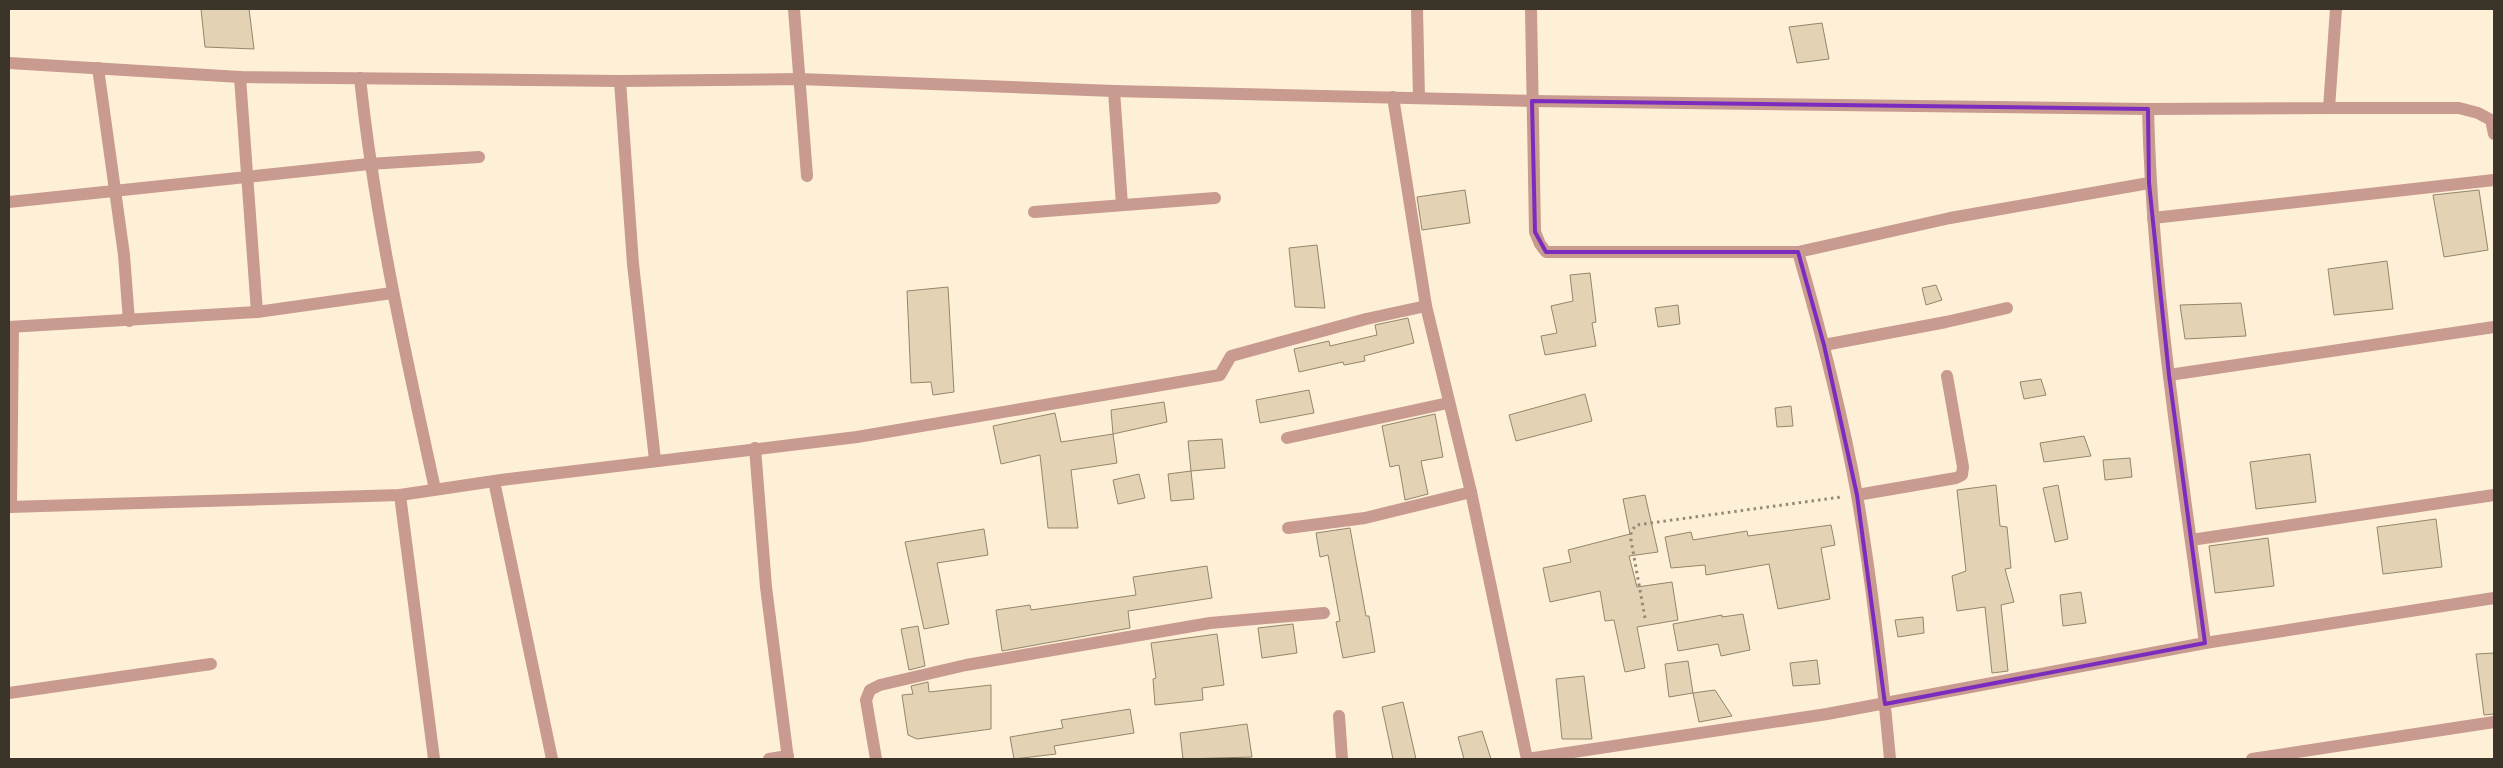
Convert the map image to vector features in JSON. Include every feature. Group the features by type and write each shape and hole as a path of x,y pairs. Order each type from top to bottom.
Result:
{"street":[{"path":"794,9 807,176"},
{"path":"1417,9 1419,98"},
{"path":"1531,9 1535,232 1546,252 1798,252 1950,218 2150,183"},
{"path":"2329,108 2336,9"},
{"path":"9,63 240,77 620,81 799,79 1114,91 1532,101 2148,109 2459,108 2478,112 2492,120 2494,134"},
{"path":"98,68 124,255 129,321"},
{"path":"240,77 256,312"},
{"path":"360,78 369,164 392,293 435,490"},
{"path":"620,81 633,264 655,460"},
{"path":"1114,91 1122,205"},
{"path":"1393,97 1426,306 1471,492 1527,759 1885,704 2205,643 2494,598"},
{"path":"2148,109 2150,183 2169,375 2205,643"},
{"path":"9,202 369,164 479,157"},
{"path":"2153,218 2494,180"},
{"path":"1034,212 1215,198"},
{"path":"1798,252 1824,345 1856,495 1885,704 1890,759"},
{"path":"392,293 256,312 11,327 10,507 400,494 655,460 857,437 1220,376 1230,356 1366,319 1426,306"},
{"path":"1824,345 1946,322 2007,308"},
{"path":"2169,375 2494,327"},
{"path":"1856,495 1937,482 1962,475 1963,467 1947,376"},
{"path":"1287,438 1448,402"},
{"path":"755,448 766,587 788,757 769,759"},
{"path":"494,481 552,759"},
{"path":"1288,528 1366,518 1471,492"},
{"path":"400,494 434,759"},
{"path":"2191,540 2494,495"},
{"path":"876,759 866,700 870,690 880,685 966,665 1210,624 1324,613"},
{"path":"9,693 211,664"},
{"path":"1339,716 1342,759"},
{"path":"2252,759 2276,757 2494,722"}],"path":[{"path":"1645,618 1631,540 1631,532 1636,525 1856,495"}],"highlighted area":[{"path":"1532,101 2148,109 2149,183 2169,375 2205,643 1885,704 1857,495 1824,345 1798,252 1546,252 1535,232"}],"building":[{"path":"201,9 249,9 254,49 205,47"},
{"path":"1822,23 1829,59 1797,63 1789,27"},
{"path":"1465,190 1470,223 1422,230 1417,197"},
{"path":"2479,190 2488,250 2444,257 2433,195"},
{"path":"1317,245 1325,308 1295,307 1289,248"},
{"path":"2387,261 2393,309 2334,315 2328,269"},
{"path":"1590,273 1596,322 1592,323 1596,346 1545,355 1541,336 1557,333 1551,306 1573,301 1570,275"},
{"path":"1936,285 1942,300 1926,305 1922,288"},
{"path":"948,287 954,392 933,395 931,382 911,383 907,291"},
{"path":"2241,303 2246,336 2185,339 2180,305"},
{"path":"1678,305 1680,324 1658,327 1655,308"},
{"path":"1408,318 1414,343 1364,356 1365,361 1344,365 1343,362 1299,372 1294,349 1329,341 1330,346 1377,335 1375,325"},
{"path":"2041,379 2046,395 2024,399 2020,382"},
{"path":"1309,390 1314,413 1260,423 1256,400"},
{"path":"1585,394 1592,421 1516,441 1509,415"},
{"path":"1164,402 1167,422 1113,434 1111,410"},
{"path":"1791,406 1793,426 1777,427 1775,408"},
{"path":"1055,413 1061,442 1113,434 1117,463 1071,470 1078,528 1048,528 1040,455 1001,464 993,426"},
{"path":"1435,414 1443,457 1421,461 1428,494 1405,500 1399,465 1390,467 1382,426"},
{"path":"2084,436 2091,456 2044,462 2040,443"},
{"path":"1222,439 1225,468 1191,471 1188,441"},
{"path":"2310,454 2316,502 2256,509 2250,462"},
{"path":"2130,458 2132,477 2105,480 2103,460"},
{"path":"1191,471 1194,499 1171,501 1168,474"},
{"path":"1139,474 1145,498 1118,504 1113,480"},
{"path":"1996,485 2000,526 2007,527 2011,568 2005,569 2014,602 2001,605 2008,671 1992,673 1985,607 1957,611 1952,576 1966,571 1957,490"},
{"path":"2058,485 2068,539 2055,542 2043,488"},
{"path":"1645,495 1658,552 1629,556 1637,587 1672,582 1678,620 1637,627 1645,668 1625,672 1614,620 1605,621 1600,591 1550,602 1543,568 1571,562 1568,550 1630,534 1623,499"},
{"path":"2436,519 2442,567 2383,574 2377,527"},
{"path":"1831,525 1835,545 1821,548 1830,599 1778,609 1769,564 1706,575 1705,565 1671,568 1665,537 1691,532 1693,540 1747,531 1748,536"},
{"path":"1350,528 1366,616 1369,616 1375,652 1343,658 1336,622 1340,621 1328,555 1320,557 1316,533"},
{"path":"984,529 988,555 937,563 949,624 924,629 905,542"},
{"path":"2268,538 2274,586 2215,593 2209,546"},
{"path":"1207,566 1212,598 1128,611 1130,628 1002,651 996,610 1030,605 1031,610 1136,595 1133,577"},
{"path":"2081,592 2086,623 2063,626 2060,595"},
{"path":"1743,614 1750,650 1721,656 1718,644 1678,651 1673,624 1722,615 1722,617"},
{"path":"1923,617 1924,633 1898,637 1895,620"},
{"path":"1293,624 1297,653 1262,658 1258,628"},
{"path":"918,626 925,666 909,670 901,629"},
{"path":"1217,634 1224,685 1202,688 1203,700 1155,705 1153,679 1156,678 1151,643"},
{"path":"2494,653 2494,714 2484,715 2476,654"},
{"path":"1817,660 1820,684 1793,686 1790,663"},
{"path":"1688,661 1693,693 1669,697 1665,664"},
{"path":"1584,676 1592,739 1562,739 1556,679"},
{"path":"928,682 929,692 991,685 991,729 917,739 908,735 902,695 913,694 911,686"},
{"path":"1715,690 1732,716 1699,722 1693,693"},
{"path":"1403,702 1416,759 1393,759 1382,707"},
{"path":"1130,709 1134,733 1054,746 1056,754 1014,759 1010,737 1063,728 1061,720"},
{"path":"1247,724 1252,757 1183,759 1180,733"},
{"path":"1482,731 1491,759 1464,759 1458,737"}]}
